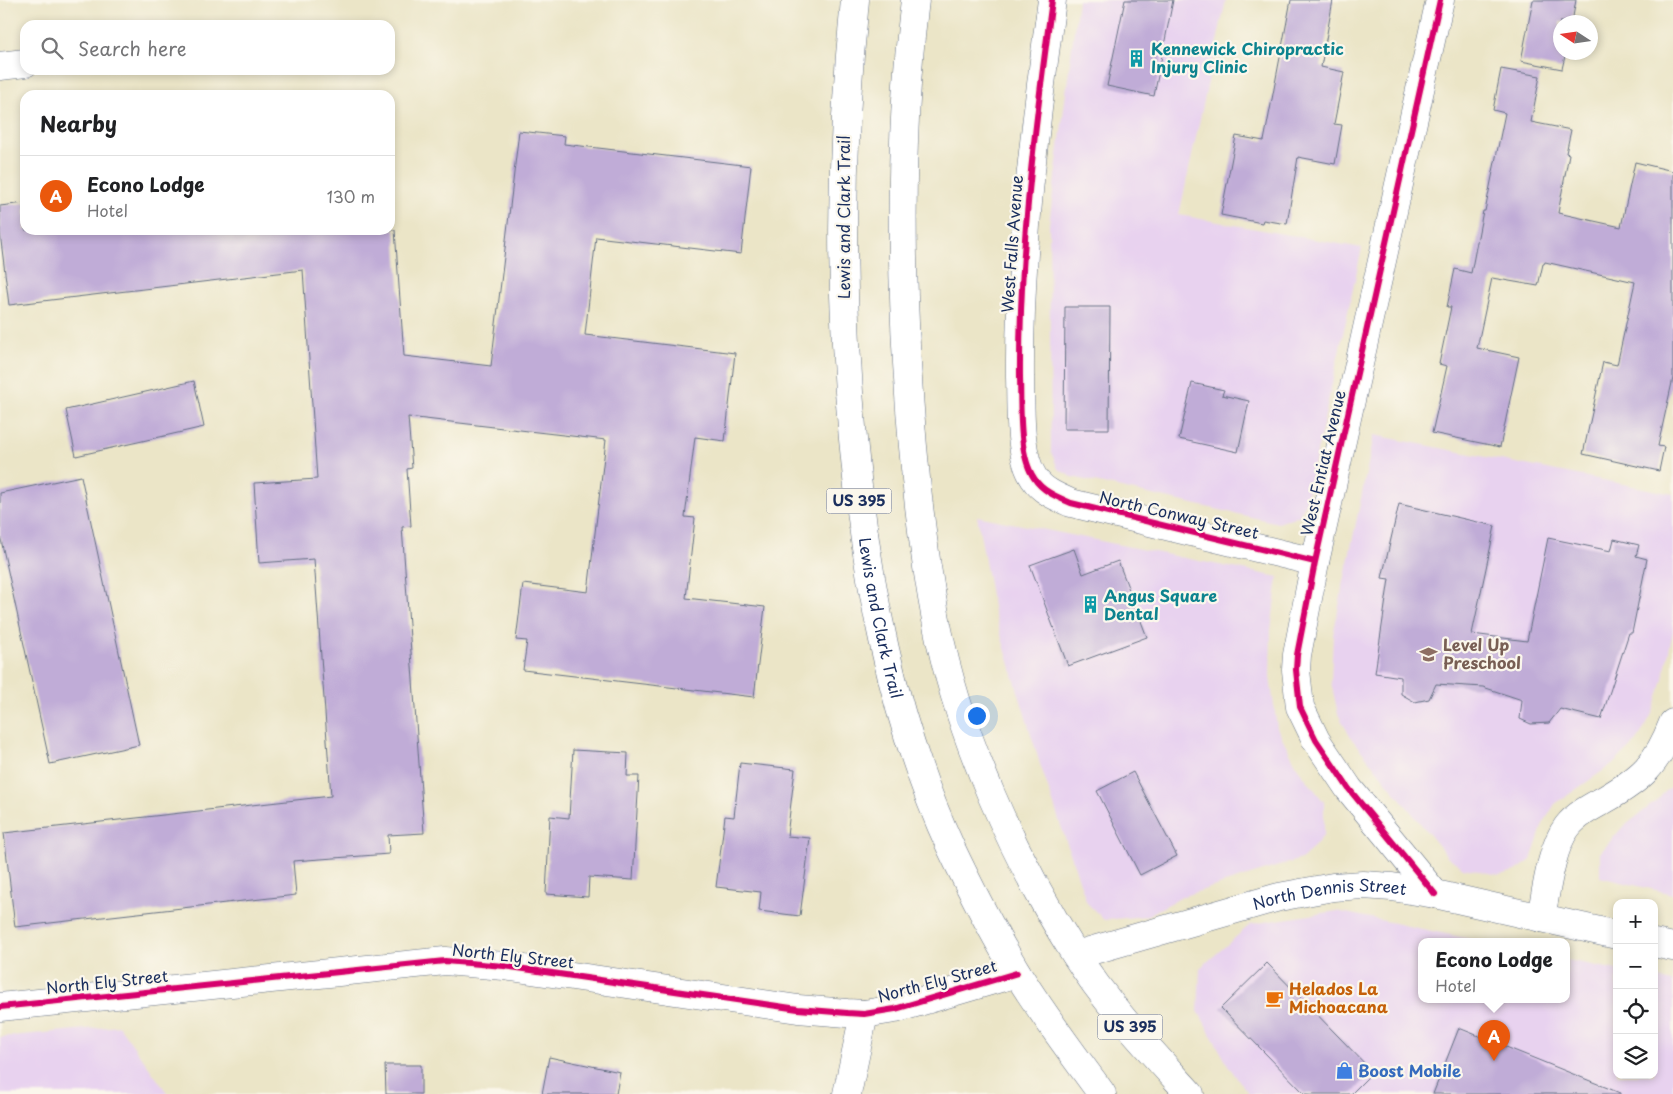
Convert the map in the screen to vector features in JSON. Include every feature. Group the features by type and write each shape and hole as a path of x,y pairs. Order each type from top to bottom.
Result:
{"main road":[{"name":"Lewis and Clark Trail","path":"855,0 844,140 844,320 855,464 875,606 906,730 926,785 951,846 993,931 1018,973"},
{"name":"US 395","path":"915,0 904,131 902,228 904,307 916,495 937,628 966,729 1004,824 1046,905 1076,955 1126,1021 1190,1094"},
{"name":"West Falls Avenue","path":"1041,486 1034,479 1030,470 1022,436 1020,345 1029,185 1052,0"},
{"name":"West Entiat Avenue","path":"1435,894 1349,789 1313,735 1300,707 1296,670 1297,655 1315,562 1440,0"},
{"path":"0,66 20,64"},
{"name":"North Conway Street","path":"1041,486 1059,498 1081,506 1315,562"},
{"path":"1540,918 1555,852 1567,826 1582,813 1629,785 1644,773 1662,751 1673,723"},
{"name":"North Dennis Street","path":"1076,955 1234,908 1308,891 1363,885 1392,887 1435,894 1613,934"},
{"path":"1658,944 1673,947"},
{"name":"North Ely Street","path":"0,1008 445,961 512,967 798,1009 864,1014 895,1009 1018,973"},
{"name":"US 395","path":"1018,973 1057,1033 1102,1094"},
{"path":"846,1094 864,1014"}],"shaded area":[{"path":"1078,0 1226,0 1179,215 1362,248 1306,502 1299,516 1278,523 1072,477 1058,469 1051,452 1049,224"},
{"path":"1374,435 1673,494 1673,631 1663,680 1653,712 1637,741 1614,763 1555,804 1543,824 1531,860 1516,871 1499,875 1463,868 1447,856 1351,738 1338,714 1331,682 1333,635"},
{"path":"977,516 1278,577 1271,630 1270,677 1277,728 1299,770 1324,802 1324,835 1304,858 1184,896 1146,916 1104,920 1087,903 1040,764 994,612"},
{"path":"1673,784 1673,894 1600,877 1600,853 1621,829 1655,802"},
{"path":"1337,911 1465,938 1418,938 1418,1003 1570,1003 1570,961 1613,969 1613,1079 1658,1079 1658,979 1673,982 1673,1094 1249,1094 1229,1067 1198,1011 1200,968 1251,924"},
{"path":"119,1026 168,1094 0,1094 0,1037"}],"building":[{"name":"Kennewick Chiropractic Injury Clinic","path":"1125,0 1173,0 1154,96 1107,86"},
{"path":"1291,0 1333,0 1321,67 1344,72 1334,124 1342,125 1335,164 1298,157 1287,224 1263,220 1262,223 1221,215 1236,136 1264,141"},
{"path":"1533,0 1576,0 1573,15 1553,15 1553,60 1564,60 1562,69 1521,61"},
{"path":"1501,69 1540,76 1531,122 1571,130 1566,153 1569,154 1558,213 1621,227 1635,162 1673,171 1673,378 1658,446 1664,447 1659,471 1583,454 1603,362 1617,365 1635,282 1545,262 1538,286 1492,278 1477,348 1519,357 1500,447 1432,433 1447,366 1439,364 1451,307 1447,307 1455,269 1471,273 1505,113 1493,110"},
{"path":"519,131 565,136 564,144 751,166 741,254 596,237 585,335 735,353 725,441 695,437 685,517 695,518 686,598 765,607 754,697 523,670 527,641 516,640 523,584 588,592 606,440 408,417 412,468 407,469 411,526 402,527 424,833 388,835 389,854 293,861 296,895 15,927 4,833 331,796 314,559 259,563 254,483 317,479 303,270 9,305 0,233 0,206 20,204 20,235 395,235 395,230 404,356 491,366"},
{"path":"1065,307 1110,307 1109,429 1064,429"},
{"path":"194,381 204,427 76,456 66,410"},
{"path":"1192,383 1224,390 1222,395 1249,401 1238,452 1179,439"},
{"path":"81,476 139,745 50,764 0,535 0,493"},
{"path":"1399,504 1495,526 1472,634 1527,641 1548,538 1611,551 1614,539 1639,545 1636,556 1647,559 1632,633 1629,633 1601,719 1560,709 1549,723 1531,724 1520,719 1522,700 1483,687 1436,684 1429,699 1415,702 1401,694 1401,677 1375,673 1389,579 1382,578"},
{"name":"Angus Square Dental","path":"1074,549 1083,574 1118,561 1147,637 1068,666 1030,565"},
{"path":"573,750 628,753 627,776 639,776 633,880 589,877 588,897 546,894 550,816 569,818"},
{"path":"740,763 795,769 787,836 810,838 800,916 759,911 761,892 716,887 725,816 734,817"},
{"path":"1133,772 1177,856 1140,875 1097,791"},
{"path":"1267,963 1373,1072 1351,1094 1305,1094 1221,1008"},
{"path":"1459,1028 1620,1093 1620,1094 1433,1094"},
{"path":"549,1057 620,1072 616,1094 542,1094"},
{"path":"385,1065 421,1065 421,1094 386,1094"}],"cycle path":[{"path":"1052,0 1029,188 1022,283 1020,330 1021,415 1023,443 1029,468 1041,487 1071,503 1315,562"},
{"path":"1435,894 1349,789 1316,740 1300,707 1296,670 1297,655 1315,562 1440,0"},
{"path":"0,1007 445,961 504,966 798,1009 864,1014 895,1009 1017,973"}],"place":[{"name":"Kennewick Chiropractic Injury Clinic","path":"1137,58"},
{"name":"Angus Square Dental","path":"1090,605"},
{"name":"Level Up Preschool","path":"1429,654"},
{"name":"Helados La Michoacana","path":"1275,998"},
{"name":"Econo Lodge","path":"1494,1061"},
{"name":"Boost Mobile","path":"1344,1071"}]}
